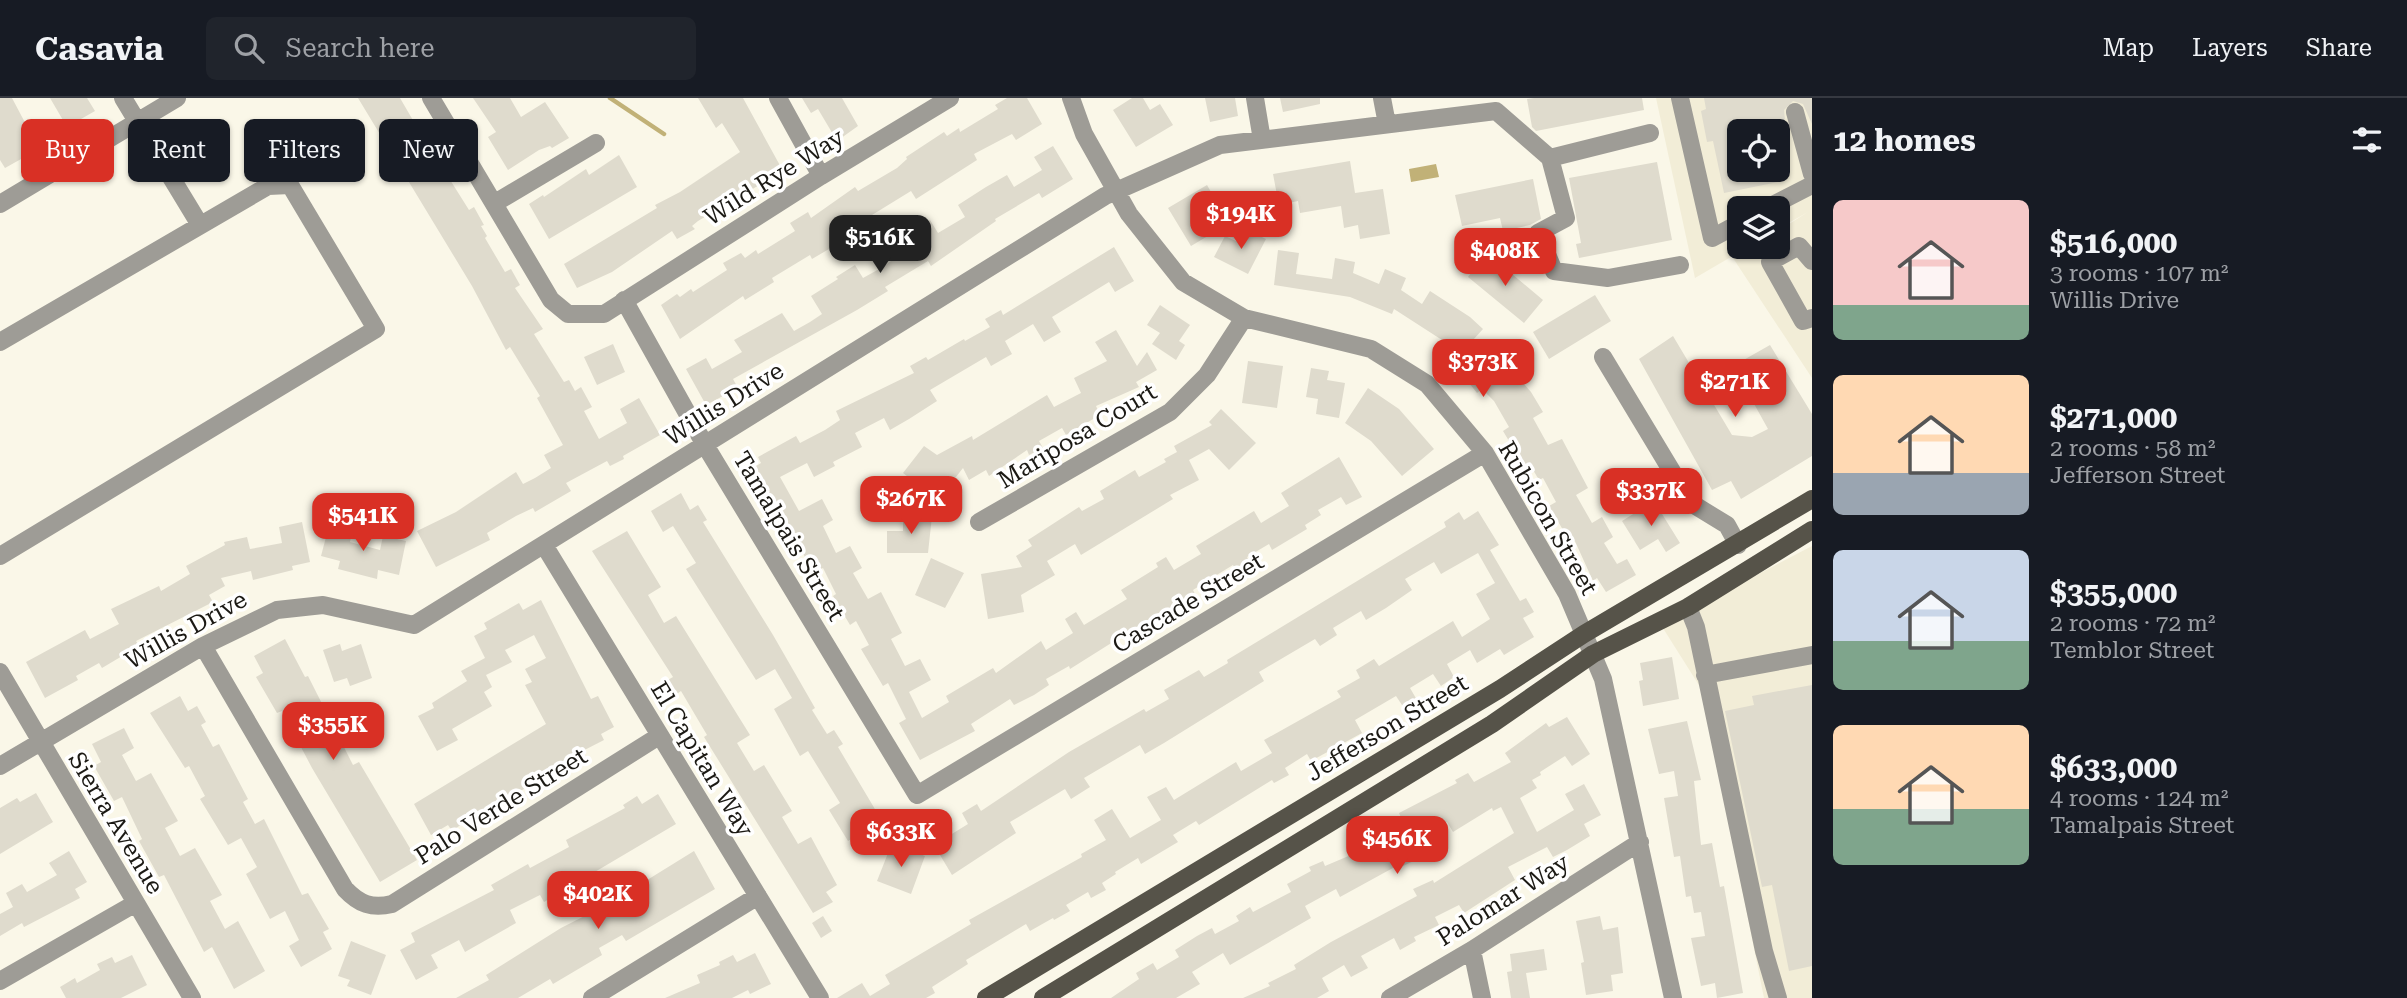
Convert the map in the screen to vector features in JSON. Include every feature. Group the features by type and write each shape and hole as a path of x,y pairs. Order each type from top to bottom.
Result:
{"main road":[{"name":"Jefferson Street","path":"986,998 1500,689 1584,634 1812,499"},
{"name":"Jefferson Street","path":"1043,998 1480,731 1593,654 1688,607 1812,530"}],"street":[{"path":"123,98 136,119"},
{"path":"144,119 177,98"},
{"name":"Wild Rye Way","path":"432,98 551,300 568,314 604,314 821,176 950,98"},
{"path":"778,98 821,176"},
{"name":"Rubicon Street","path":"1070,98 1084,134 1129,214 1183,282 1244,318 1371,349 1427,384 1485,453 1567,594 1603,678 1673,998"},
{"path":"1255,98 1262,140"},
{"path":"1382,98 1387,124"},
{"path":"1679,98 1712,238 1727,230"},
{"path":"1498,104 1550,158 1566,218 1538,233 1554,271 1608,278 1679,265"},
{"name":"Willis Drive","path":"0,766 203,646 256,618 300,605 357,611 414,625 1116,191 1220,145 1387,124 1498,104"},
{"path":"1794,104 1812,174"},
{"path":"2,200 128,129"},
{"path":"1550,158 1650,133"},
{"path":"495,203 596,144"},
{"path":"174,182 200,225"},
{"path":"0,342 268,186 290,185 376,328 0,556"},
{"path":"1790,196 1812,185"},
{"path":"1812,261 1799,246 1770,262 1803,321 1812,318"},
{"name":"Tamalpais Street","path":"624,300 705,445 917,795"},
{"name":"Mariposa Court","path":"979,522 1170,412 1207,375 1244,318"},
{"path":"1602,357 1691,503 1727,525 1738,545"},
{"name":"Cascade Street","path":"917,795 1485,453"},
{"name":"El Capitan Way","path":"544,545 820,998"},
{"path":"1688,607 1696,626 1764,951 1778,998"},
{"name":"Palo Verde Street","path":"203,646 345,889 366,905 379,907 392,904 659,736"},
{"path":"1705,674 1812,655"},
{"name":"Sierra Avenue","path":"0,672 192,998"},
{"name":"Palomar Way","path":"1390,998 1472,950 1640,842"},
{"path":"592,998 758,896"},
{"path":"0,981 136,903"},
{"path":"1472,950 1482,998"}],"shaded area":[{"path":"1656,98 1812,98 1812,378 1734,259 1790,259 1790,223 1808,212 1790,222 1790,196 1727,196 1727,259 1695,278"},
{"path":"1436,164 1439,177 1411,182 1409,169"},
{"path":"1812,546 1812,998 1764,998 1702,690 1661,625"}],"building":[{"path":"0,98 12,98 23,119 21,119 21,159 5,168 0,160"},
{"path":"50,98 87,98 95,111 81,119 62,119"},
{"path":"358,98 400,98 412,119 379,119 379,133"},
{"path":"473,98 510,98 521,117 545,102 569,138 552,148 550,146 539,150 508,170 488,137 496,132"},
{"path":"698,98 743,98 783,171 698,221 692,226 695,229 677,239 672,231 612,272 577,288 564,264 657,208 655,205 680,192 740,152 722,123 716,128"},
{"path":"802,98 842,98 858,126 837,141 818,109 811,113"},
{"path":"1007,98 1027,98 1042,124 1016,140 1012,134 974,154 977,160 916,199 911,191 872,215 875,220 841,242 812,259 810,255 772,278 774,282 745,300 743,296 680,339 661,305 677,294 680,297 691,289 693,292 727,270 723,263 741,253 745,258 756,250 758,254 795,231 790,223 808,212 811,218 855,187 858,191 897,168 906,157 944,132 947,136 959,128 960,132 998,109 995,105"},
{"path":"1132,98 1143,98 1150,110 1160,104 1173,125 1136,147 1113,110"},
{"path":"1205,98 1235,98 1238,116 1210,122"},
{"path":"1280,98 1320,98 1320,104 1283,112"},
{"path":"1642,98 1644,110 1536,131 1532,127 1527,99"},
{"path":"1704,98 1812,98 1812,124 1803,104 1793,101 1784,110 1785,119 1727,119 1727,182 1778,182 1724,193 1713,141 1707,142 1701,111 1706,109"},
{"path":"1053,146 1073,179 1042,198 1039,193 995,219 996,221 931,266 928,261 885,287 888,291 857,310 733,379 738,388 706,405 686,369 706,358 712,369 742,352 734,340 782,313 794,331 810,322 822,314 811,296 838,279 836,277 855,265 863,278 881,268 891,261 884,249 930,220 938,233 965,217 958,205 1007,175 1014,187 1042,170 1034,157"},
{"path":"619,155 637,187 549,239 529,204 586,169 589,175"},
{"path":"1350,161 1355,193 1383,189 1390,234 1360,239 1358,225 1344,228 1341,206 1300,213 1298,201 1284,204 1285,201 1280,211 1273,174"},
{"path":"1657,162 1672,240 1579,258 1576,244 1581,243 1569,178"},
{"path":"1533,179 1541,219 1530,225 1503,231 1500,218 1462,226 1455,195"},
{"path":"409,182 451,182 469,210 474,207 484,225 481,226 487,236 485,238 505,272 511,269 520,285 515,288 543,329 534,334 564,382 569,380 575,391 581,387 592,407 584,411 599,439 627,423 620,409 639,398 660,435 623,456 624,459 610,466 607,461 566,483 571,491 535,512 533,508 516,516 487,533 490,540 436,567 417,531 456,512 516,472 523,484 535,478 551,468 544,455 563,445 537,398 540,396 510,347 506,350 472,286"},
{"path":"1207,185 1219,206 1208,213 1218,230 1191,246 1168,208"},
{"path":"1245,229 1266,239 1248,274 1214,257 1225,236 1238,242"},
{"path":"1114,247 1134,281 1115,292 1109,282 1052,317 1061,332 1044,342 1033,324 1005,341 1012,354 991,366 986,357 930,390 937,401 909,419 890,430 884,418 855,433 862,447 833,462 835,466 814,477 807,463 780,477 799,511 822,499 833,520 823,526 836,553 850,546 862,568 853,573 868,599 881,592 902,633 891,639 905,666 920,659 931,680 909,692 922,718 949,702 946,696 993,668 996,673 1041,641 1046,650 1073,633 1065,619 1076,612 1084,625 1127,599 1121,590 1158,567 1156,563 1166,557 1174,570 1201,554 1196,546 1254,511 1261,523 1289,506 1281,493 1339,457 1362,497 1346,505 1341,497 1318,510 1321,515 1305,525 1307,529 1272,550 1269,544 1247,557 1250,562 1236,571 1233,565 1193,590 1196,596 1161,617 1159,613 1070,669 1069,666 1046,679 1049,685 1034,695 1014,705 1010,699 971,724 975,731 920,760 899,723 906,719 888,683 883,686 861,649 869,645 856,621 850,625 833,596 836,594 823,568 814,573 776,506 770,509 748,471 761,463 758,457 796,436 800,443 825,430 840,420 836,411 914,373 910,366 926,357 928,360 990,327 985,319 1001,310 1003,315"},
{"path":"1278,250 1299,253 1296,274 1332,279 1335,258 1355,262 1353,273 1379,284 1385,269 1406,278 1401,290 1422,304 1430,291 1470,317 1483,329 1473,340 1483,350 1476,358 1490,376 1506,363 1531,392 1543,412 1533,418 1548,445 1562,439 1588,488 1576,495 1592,523 1602,517 1613,537 1604,543 1617,564 1627,559 1636,575 1606,592 1597,578 1593,581 1574,539 1570,542 1549,506 1556,502 1543,478 1539,480 1529,463 1524,466 1503,431 1509,427 1494,401 1482,389 1477,393 1465,378 1471,373 1439,344 1442,340 1394,309 1392,314 1350,297 1274,285"},
{"path":"1487,253 1543,300 1524,323 1468,277"},
{"path":"1595,295 1611,321 1549,359 1533,332"},
{"path":"1160,305 1190,325 1179,341 1185,345 1176,360 1152,344 1160,333 1147,325"},
{"path":"1116,330 1137,366 1147,352 1157,370 1136,382 1139,387 1096,406 1100,415 1066,435 1062,428 1039,441 1043,448 1029,455 1027,450 989,476 986,470 969,480 963,468 938,500 903,473 924,446 937,455 972,436 973,440 1047,395 1054,407 1081,393 1074,378 1107,361 1095,342"},
{"path":"1673,336 1732,435 1752,437 1768,429 1733,366 1770,345 1812,414 1812,456 1741,499 1731,481 1712,490 1639,359"},
{"path":"613,344 625,372 597,385 584,357"},
{"path":"1248,361 1283,366 1277,408 1242,403"},
{"path":"1311,368 1329,371 1327,380 1345,383 1339,418 1316,414 1318,399 1306,397"},
{"path":"1368,388 1399,409 1434,449 1402,476 1371,441 1345,423"},
{"path":"1221,409 1256,443 1229,470 1209,449 1189,460 1199,480 1170,495 1173,499 1081,555 1075,544 1047,561 1055,575 1021,595 1024,612 988,619 981,574 1022,567 1016,556 1032,546 1028,540 1079,507 1082,511 1104,499 1100,491 1135,470 1139,477 1166,462 1164,459 1177,452 1174,446 1212,425 1209,422"},
{"path":"681,493 690,510 698,505 707,520 703,522 773,635 815,708 812,710 827,734 834,730 843,744 838,747 882,821 848,841 829,810 840,803 808,751 800,756 774,709 792,698 775,669 756,680 686,569 696,563 673,526 663,532 651,511"},
{"path":"1654,501 1680,543 1666,552 1658,539 1640,550 1622,521"},
{"path":"1478,511 1499,545 1490,550 1520,601 1526,598 1534,612 1523,618 1534,637 1504,655 1500,649 1477,663 1470,650 1447,664 1454,677 1441,686 1433,674 1410,688 1417,700 1404,708 1396,696 1355,720 1362,733 1311,761 1307,754 1285,768 1289,775 1274,783 1272,780 1199,825 1196,821 1173,835 1178,842 1141,864 1138,858 1115,872 1116,874 1102,883 1106,890 1091,898 1088,892 1066,905 1070,911 1030,931 1026,924 966,960 968,964 932,987 935,993 926,998 837,998 862,983 870,996 890,984 885,975 971,924 969,920 1082,857 1081,854 1106,840 1094,820 1112,809 1130,838 1161,820 1147,797 1166,787 1174,800 1236,762 1241,771 1272,753 1264,740 1341,697 1337,691 1360,678 1356,670 1374,659 1379,666 1453,621 1462,637 1490,619 1476,594 1495,583 1478,553 1441,574 1434,562 1405,579 1412,590 1386,608 1366,620 1361,611 1333,628 1337,635 1320,646 1315,639 1259,672 1264,681 1164,743 1145,754 1140,745 1084,778 1090,787 1071,799 1065,789 1010,822 1016,833 952,875 934,845 968,824 962,813 977,804 981,811 1069,752 1144,709 1146,712 1169,699 1164,690 1199,670 1204,677 1228,663 1227,660 1446,527 1444,522 1459,512 1464,520"},
{"path":"903,516 932,516 928,553 887,553 887,531 903,531"},
{"path":"302,522 310,562 292,566 293,570 253,580 251,571 221,578 225,586 209,595 213,602 136,641 139,646 102,668 99,663 76,676 78,680 45,698 26,662 85,630 90,639 119,624 111,609 159,586 161,591 190,574 186,566 225,545 224,542 247,537 250,549 282,543 279,527"},
{"path":"330,522 353,528 350,542 380,550 383,536 406,541 399,575 378,570 377,579 338,569 340,561 321,556"},
{"path":"627,531 661,587 648,595 664,623 676,616 750,735 737,743 754,771 764,765 792,811 782,817 798,844 811,837 837,885 826,892 833,902 813,913 704,737 707,735 681,691 674,696 666,681 673,677 592,551"},
{"path":"931,558 964,573 945,608 915,595"},
{"path":"541,600 591,699 598,696 614,727 601,734 604,740 526,780 529,786 493,806 492,803 452,831 448,825 431,835 414,804 546,724 525,685 532,682 525,669 546,658 534,635 505,650 512,662 486,675 492,687 484,692 492,706 452,729 458,740 437,751 418,716 434,708 432,703 467,681 461,671 485,658 474,636 487,629 484,623 519,603 523,610"},
{"path":"285,639 305,677 308,676 353,765 359,762 417,860 380,882 312,768 282,711 277,713 256,677 263,673 254,656"},
{"path":"340,644 342,651 361,644 372,678 350,686 347,678 334,682 323,650"},
{"path":"1672,657 1679,699 1643,706 1639,681 1643,680 1640,663"},
{"path":"1812,685 1812,966 1789,971 1772,885 1762,887 1725,711 1754,705 1752,696"},
{"path":"180,696 188,711 197,706 206,722 201,725 213,747 219,744 248,799 243,802 255,824 264,819 302,895 308,893 329,929 323,932 332,949 301,967 289,946 299,940 285,911 270,919 246,874 257,867 241,838 228,845 200,799 205,796 189,766 185,768 150,713"},
{"path":"1567,717 1590,754 1572,766 1565,756 1540,772 1541,775 1532,780 1537,788 1520,798 1537,832 1574,810 1565,794 1584,784 1601,815 1584,824 1590,836 1553,857 1547,847 1508,867 1515,880 1464,913 1459,905 1435,917 1439,925 1414,937 1416,941 1400,950 1394,938 1361,956 1368,968 1351,977 1344,965 1322,978 1329,991 1317,998 1243,998 1270,986 1268,983 1296,969 1294,965 1331,942 1417,896 1413,889 1433,880 1434,883 1514,833 1501,807 1493,811 1492,808 1453,832 1447,822 1416,839 1424,856 1403,866 1402,863 1340,897 1336,889 1305,906 1311,918 1230,965 1223,953 1192,972 1200,984 1176,998 1111,998 1139,979 1136,973 1153,963 1157,970 1179,957 1175,950 1197,936 1212,928 1215,934 1239,921 1236,916 1250,907 1253,912 1291,892 1287,884 1311,871 1309,867 1323,861 1325,866 1365,849 1360,840 1375,832 1379,839 1405,827 1399,813 1457,783 1455,780 1468,773 1474,782 1511,762 1505,753 1546,723 1549,727"},
{"path":"1687,721 1701,780 1694,781 1701,845 1712,843 1720,887 1724,886 1743,993 1717,998 1715,983 1701,986 1691,938 1705,936 1701,912 1694,913 1691,896 1686,897 1680,856 1674,857 1664,798 1678,796 1674,771 1659,774 1648,729"},
{"path":"124,728 134,748 122,755 136,781 151,773 178,821 165,828 180,856 195,848 222,895 210,901 225,929 238,921 265,971 234,989 212,947 204,952 164,875 159,877 139,841 142,839 122,797 114,801 94,766 101,762 92,744"},
{"path":"36,793 53,822 0,854 0,808 17,798 20,802"},
{"path":"658,794 676,824 544,902 540,895 510,910 516,923 465,952 459,940 431,955 438,968 416,980 400,950 415,942 411,933 494,890 491,885 528,864 530,868 569,847 566,840 625,808 623,805 637,796 642,804"},
{"path":"892,843 925,856 911,894 877,881"},
{"path":"69,851 87,882 75,889 80,898 24,927 22,923 0,936 0,914 13,907 6,893 22,884 27,892 57,875 49,863"},
{"path":"694,851 715,889 626,941 622,935 599,948 602,955 553,984 550,979 518,998 456,998 489,980 486,975 561,928 610,903"},
{"path":"823,916 832,931 821,938 812,923"},
{"path":"1600,916 1603,930 1618,927 1623,973 1611,975 1613,991 1586,995 1581,963 1584,962 1576,921"},
{"path":"351,941 386,955 371,995 347,986 350,980 338,976"},
{"path":"1544,949 1547,970 1526,973 1530,998 1511,998 1507,972 1512,971 1510,954"},
{"path":"755,953 771,984 750,994 748,990 732,998 665,998 700,983 697,975 720,965 719,962 733,955 737,962"},
{"path":"132,955 147,985 121,998 66,998 60,987 75,978 77,983 100,970 97,964 112,957 115,963"}],"waterway":[{"path":"610,98 664,134"}]}
